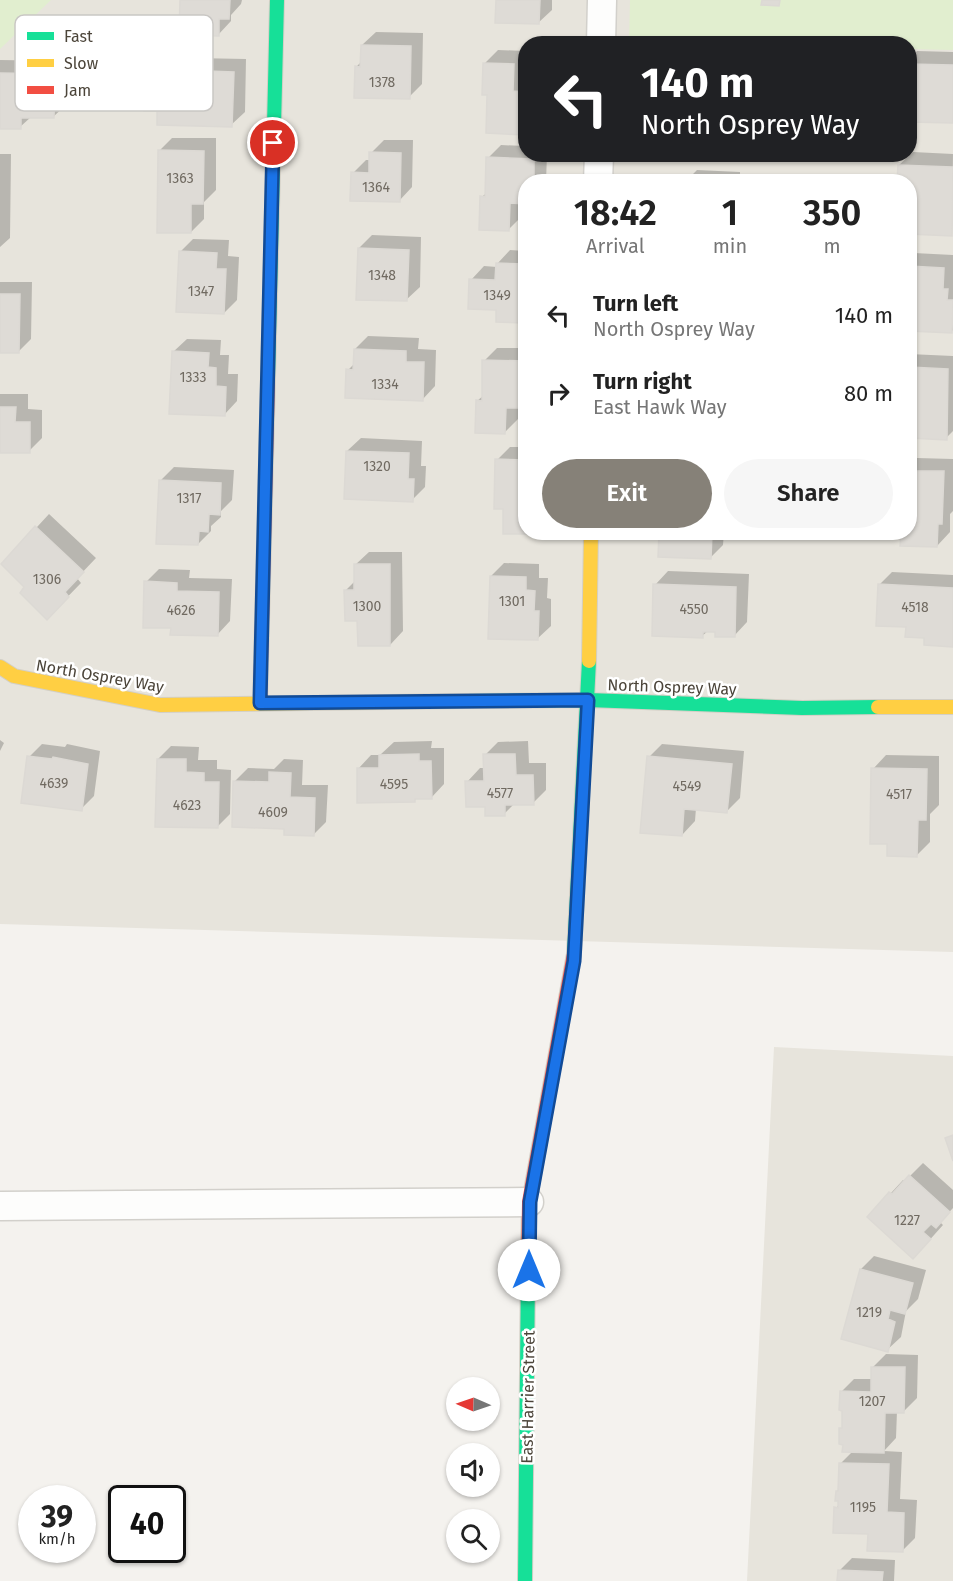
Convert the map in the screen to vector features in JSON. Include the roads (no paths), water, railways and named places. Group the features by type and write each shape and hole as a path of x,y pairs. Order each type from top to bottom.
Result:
{"street":[{"path":"260,703 277,0"},
{"path":"601,36 602,0"},
{"name":"East Harrier Street","path":"525,1581 530,1202 574,961 588,700 591,540"},
{"name":"North Osprey Way","path":"0,667 14,676 160,705 588,700 801,708 953,707"},
{"path":"0,1206 530,1202"}]}
